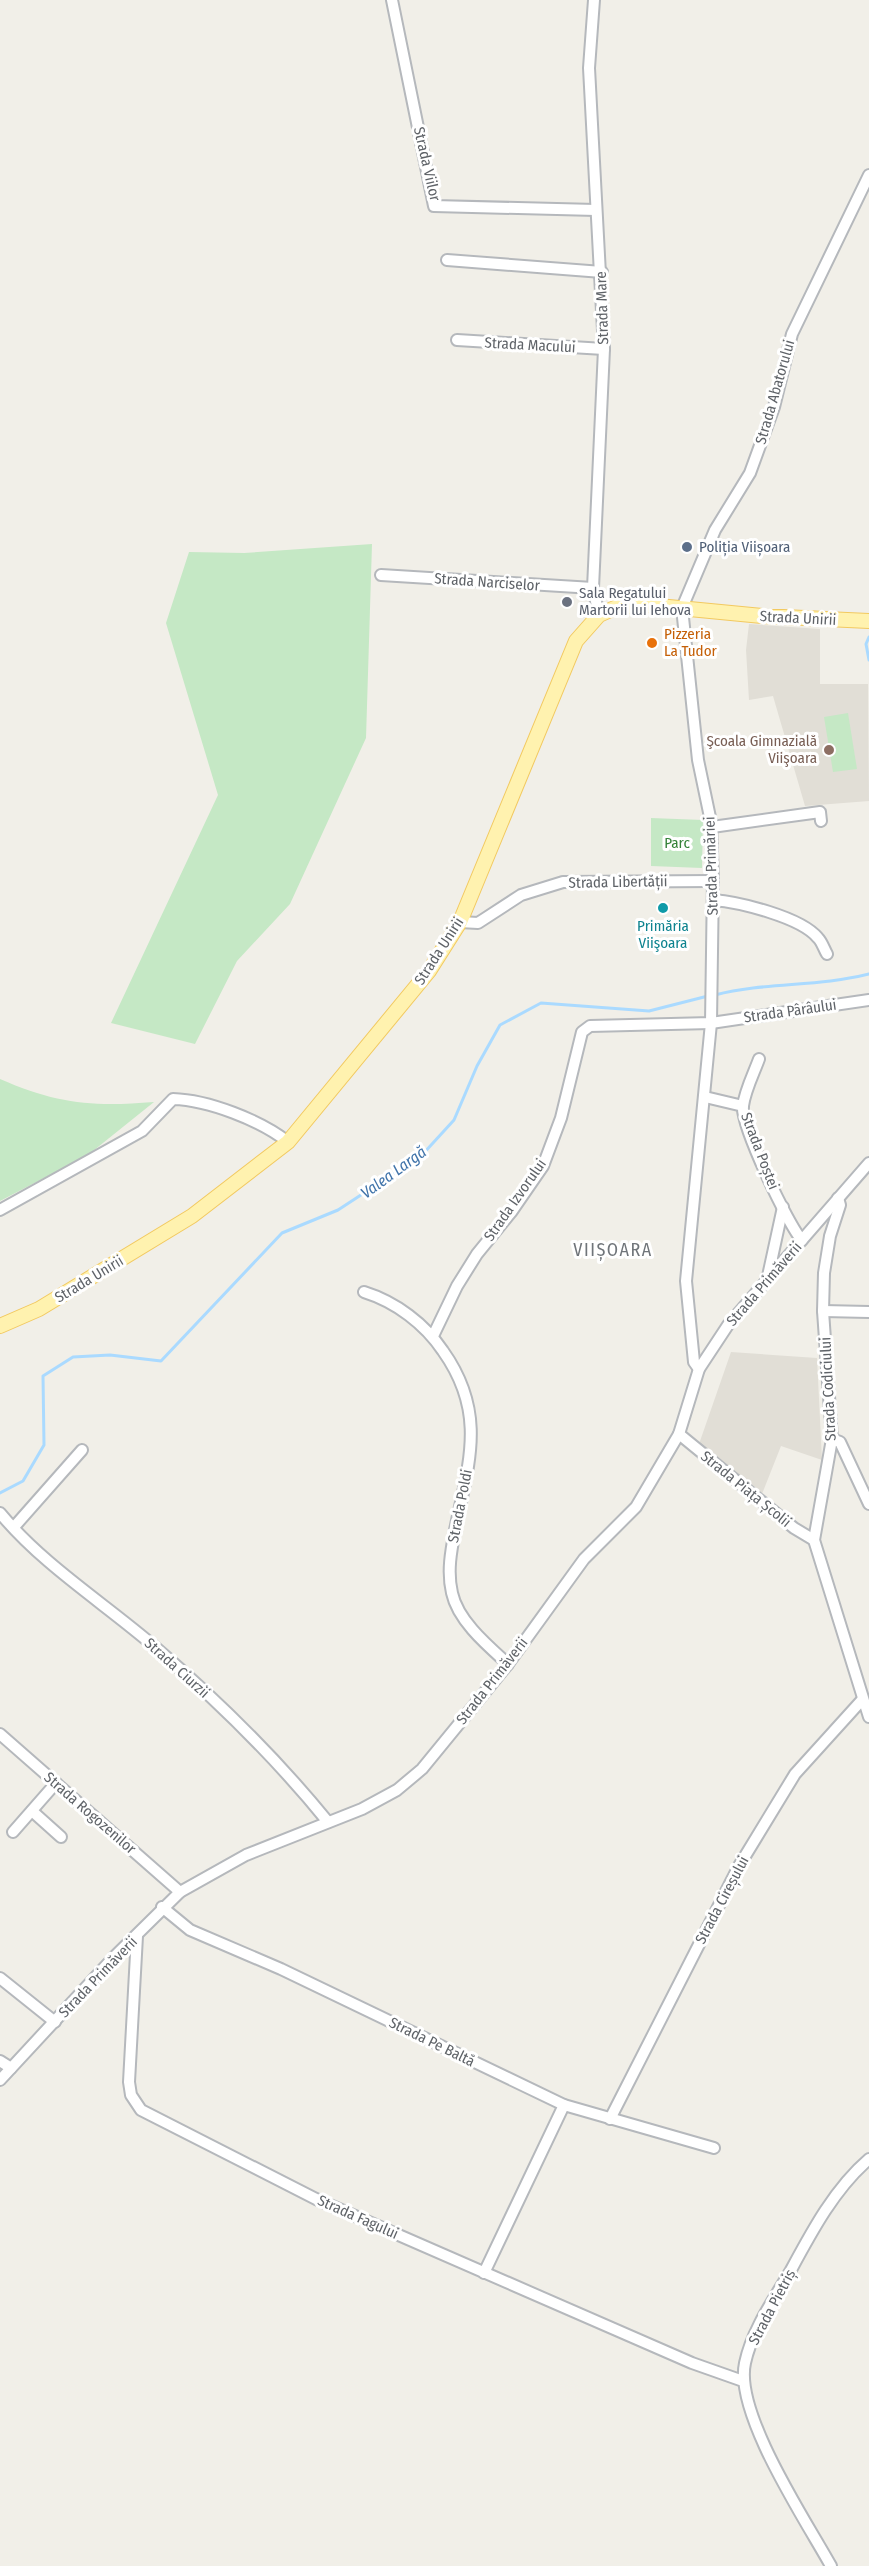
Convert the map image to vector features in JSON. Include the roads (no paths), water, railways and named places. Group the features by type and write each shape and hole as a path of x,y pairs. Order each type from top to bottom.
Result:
{"main road":[{"name":"Strada Unirii","path":"0,1326 39,1309 183,1221 288,1142 429,971 460,922 576,641 600,615 617,607 648,605 844,621 869,621"}],"street":[{"name":"Strada Viilor","path":"392,0 434,206 596,210"},
{"name":"Strada Mare","path":"594,0 589,68 596,210 602,272 604,349 593,588 600,615"},
{"name":"Strada Abatorului","path":"682,608 715,530 750,473 774,406 792,334 869,175"},
{"path":"447,260 602,272"},
{"name":"Strada Macului","path":"457,340 604,349"},
{"name":"Strada Narciselor","path":"381,575 593,588"},
{"name":"Strada Primăriei","path":"682,608 698,760 711,827 713,881 711,1023 686,1281 694,1362 699,1369"},
{"path":"711,827 820,812 821,821"},
{"name":"Strada Libertății","path":"460,922 478,923 521,895 563,882 713,881"},
{"path":"713,900 743,904 806,928 818,937 827,954"},
{"name":"Strada Pârâului","path":"711,1023 869,1000"},
{"name":"Strada Izvorului","path":"433,1336 457,1286 477,1254 512,1211 543,1166 561,1118 582,1032 590,1026 711,1023"},
{"name":"Strada Poștei","path":"759,1059 742,1106 748,1127 783,1207 794,1230 802,1240"},
{"path":"705,1097 742,1106"},
{"path":"0,1210 142,1131 173,1099 184,1099 239,1115 274,1132 288,1142"},
{"name":"Strada Primăverii","path":"0,2080 115,1956 137,1936 162,1907 180,1892 246,1855 362,1809 397,1790 422,1769 508,1664 584,1559 636,1507 679,1434 699,1369 728,1325 869,1163"},
{"name":"Strada Codiciului","path":"838,1198 840,1205 830,1236 824,1274 823,1311 832,1439 814,1540 869,1717"},
{"path":"767,1280 783,1207"},
{"path":"364,1292 396,1306 433,1336"},
{"path":"823,1311 869,1312"},
{"name":"Strada Poldi","path":"433,1336 455,1368 467,1397 472,1444 449,1557 452,1597 485,1642 508,1664"},
{"name":"Strada Piața Școlii","path":"679,1434 794,1528 814,1540"},
{"path":"832,1439 840,1442 869,1504"},
{"path":"14,1527 82,1450"},
{"name":"Strada Ciurzii","path":"0,1513 39,1552 155,1647 250,1733 328,1822"},
{"name":"Strada Cireșului","path":"610,2119 759,1831 795,1774 862,1700"},
{"name":"Strada Rogozenilor","path":"0,1734 180,1892"},
{"path":"13,1832 56,1783"},
{"path":"32,1811 61,1837"},
{"name":"Strada Pe Baltă","path":"162,1907 190,1930 281,1969 564,2105 714,2148"},
{"name":"Strada Fagului","path":"137,1936 129,2082 131,2095 141,2110 316,2199 692,2363 743,2381"},
{"path":"0,1978 55,2022"},
{"path":"0,2061 11,2068"},
{"path":"484,2273 564,2105"},
{"name":"Strada Pietriș","path":"831,2566 762,2440 743,2381 744,2364 753,2337 836,2194 855,2170 869,2159"}],"waterway":[{"name":"Valea Largă","path":"869,637 866,644 869,660"},
{"name":"Valea Largă","path":"715,995 753,988 830,981 869,974"},
{"name":"Valea Largă","path":"0,1493 23,1481 44,1445 43,1376 73,1357 110,1355 161,1361 282,1233 338,1210 422,1155 454,1120 477,1066 500,1025 541,1003 649,1011 708,996"}],"place":[{"name":"Poliția Viișoara","path":"687,547"},
{"name":"Sala Regatului Martorii lui Iehova","path":"567,602"},
{"name":"Pizzeria La Tudor","path":"652,643"},
{"name":"Şcoala Gimnazială Viişoara","path":"829,750"},
{"name":"Primăria Viişoara","path":"663,908"}],"district":[{"name":"VIIȘOARA","path":"613,1250"}],"park label":[{"name":"Parc","path":"677,843"}]}
